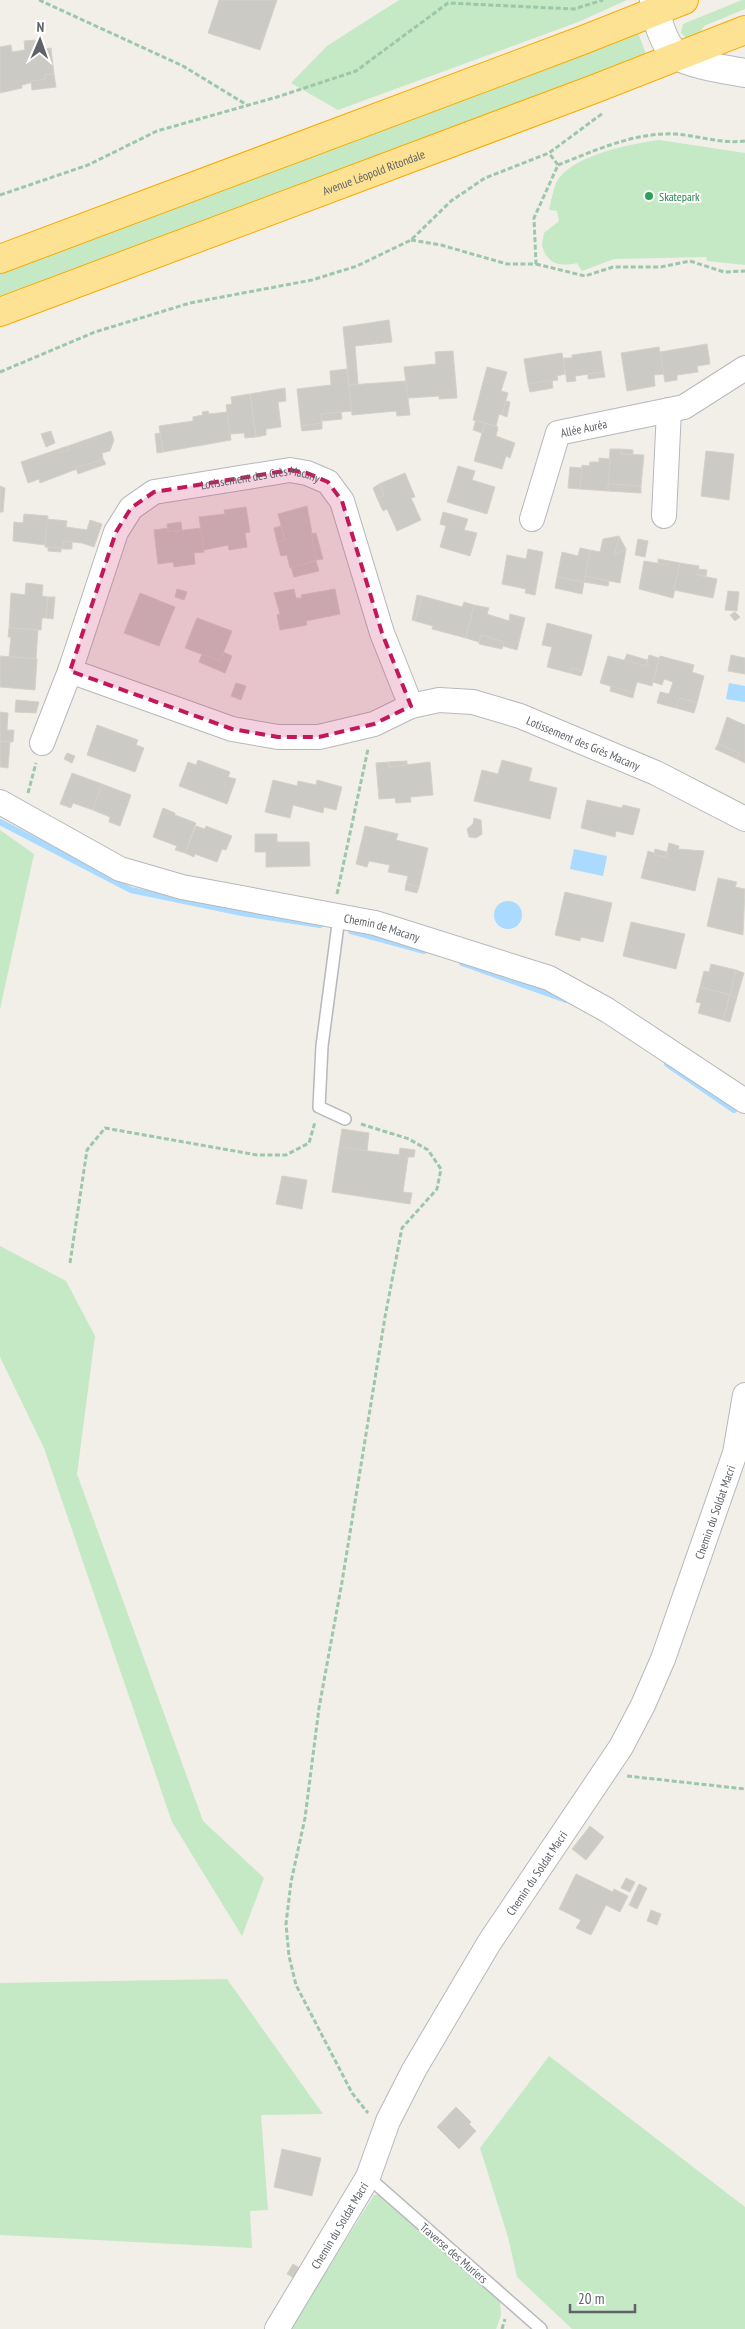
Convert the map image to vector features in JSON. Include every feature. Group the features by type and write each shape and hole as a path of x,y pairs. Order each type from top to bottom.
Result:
{"highway":[{"path":"0,259 655,6 684,0"},
{"name":"Avenue Léopold Ritondale","path":"0,312 678,57 745,30"}],"street":[{"path":"655,6 669,48 678,57 745,74"},
{"name":"Allée Auréa","path":"532,519 558,433 684,407 745,368"},
{"path":"664,516 668,410"},
{"name":"Lotissement des Grès Macany","path":"42,743 70,671 116,532 131,508 154,492 290,470 308,473 328,482 342,502 382,633 410,706"},
{"name":"Lotissement des Grès Macany","path":"70,671 232,729 278,737 319,737 374,724 410,706 440,700 473,702 520,716 656,773 745,819"},
{"name":"Chemin de Macany","path":"0,802 120,869 182,887 375,923 549,978 607,1010 745,1101"},
{"name":"Chemin du Soldat Macri","path":"277,2329 368,2177 383,2134 414,2070 489,1943 621,1747 643,1705 663,1659 735,1452 745,1395"}],"lane":[{"path":"336,916 322,1046 319,1107 345,1119"},
{"name":"Traverse des Muriers","path":"368,2177 541,2329"}],"path":[{"path":"39,0 183,66 248,106"},
{"path":"0,196 88,165 157,131 248,106 356,71 450,2 574,9 603,0"},
{"path":"0,372 95,332 190,303 312,280 357,266 411,240 451,201 485,178 549,153 609,108"},
{"path":"536,264 534,218 558,165 597,149 654,134 677,134 734,142 745,141"},
{"path":"549,153 558,165"},
{"path":"411,240 441,245 507,264 536,264 586,276 613,267 661,267 690,261 724,272 745,271"},
{"path":"336,916 350,826 374,724"},
{"path":"30,819 27,797 42,743"},
{"path":"70,1263 87,1150 105,1128 256,1155 286,1155 309,1143 319,1107"},
{"path":"345,1119 409,1139 428,1150 441,1169 437,1188 402,1228 319,1708 305,1818 291,1882 286,1924 289,1956 296,1985 352,2093 383,2134"},
{"path":"604,1773 745,1789"}],"highlighted area":[{"path":"290,470 307,473 328,482 342,501 382,633 411,706 374,724 319,737 278,737 232,729 70,671 116,532 131,508 154,492"}],"green space":[{"path":"399,0 627,0 578,22 338,110 291,83 327,46"},
{"path":"745,0 745,9 704,26 699,34 687,39 681,33 683,24"},
{"path":"637,30 647,57 0,300 0,269"},
{"name":"Skatepark","path":"659,140 745,153 745,265 707,261 706,257 614,259 582,271 577,263 565,265 551,260 542,245 544,233 559,221 557,211 549,210 556,183 563,173 587,158 602,152"},
{"path":"0,830 34,854 0,1009"},
{"path":"0,1246 66,1281 95,1336 77,1474 203,1821 264,1878 242,1936 172,1822 44,1448 0,1357"},
{"path":"227,1979 323,2114 261,2115 268,2210 250,2211 252,2248 0,2235 0,1983"},
{"path":"549,2056 745,2207 745,2329 572,2329 517,2277 508,2237 480,2148"},
{"path":"374,2195 380,2195 500,2301 501,2315 496,2329 290,2329"}],"water":[{"path":"729,683 745,686 745,702 726,699"},
{"path":"574,849 607,856 603,876 570,869"},
{"path":"508,901 518,905 522,915 518,925 508,929 498,925 494,915 498,905"}],"building":[{"path":"219,0 277,0 260,50 208,33"},
{"path":"35,40 36,50 51,48 54,74 45,75 45,79 22,85 22,88 0,93 0,47 11,45 12,52 25,50 24,41"},
{"path":"54,74 56,87 32,90 31,81 45,79 45,75"},
{"path":"389,320 392,342 355,346 358,384 349,385 343,327"},
{"path":"707,344 710,364 697,366 698,372 677,375 677,380 665,382 660,352"},
{"path":"659,347 664,374 654,375 655,386 627,391 621,353"},
{"path":"453,351 457,398 439,399 439,396 408,398 404,367 436,364 435,352"},
{"path":"601,351 604,372 575,376 576,381 567,382 563,358 572,358 572,355"},
{"path":"562,353 565,374 557,376 558,380 528,384 524,359"},
{"path":"487,367 507,372 501,391 508,393 502,415 499,414 496,426 473,420"},
{"path":"347,369 352,411 321,414 322,423 301,426 297,389 331,385 330,371"},
{"path":"604,372 605,377 588,379 588,374"},
{"path":"552,380 553,388 530,392 528,384"},
{"path":"406,381 410,415 397,416 396,411 352,415 349,385"},
{"path":"285,388 286,401 278,402 281,427 266,429 266,435 256,437 250,394"},
{"path":"250,394 256,437 245,438 244,433 230,434 226,405 232,404 231,397"},
{"path":"506,401 510,402 507,417 502,415"},
{"path":"208,411 209,414 227,412 231,440 163,452 159,426 193,421 193,417 203,415 202,412"},
{"path":"341,412 342,419 322,421 321,414"},
{"path":"476,420 485,423 482,433 473,430"},
{"path":"322,423 322,429 302,431 301,426"},
{"path":"485,423 498,427 496,436 515,443 510,458 506,456 502,469 474,461"},
{"path":"51,431 55,443 46,447 41,434"},
{"path":"111,431 114,440 110,451 102,453 103,459 40,483 39,479 28,483 21,462 59,449 60,453 69,450 68,446"},
{"path":"160,433 163,452 157,453 155,434"},
{"path":"68,446 69,450 60,453 59,449"},
{"path":"610,449 621,449 621,454 644,455 641,486 608,484"},
{"path":"621,449 633,450 633,454 621,454"},
{"path":"706,451 734,454 729,500 701,496"},
{"path":"599,458 610,459 608,491 580,489 582,465 589,466 590,462 599,462"},
{"path":"103,459 106,464 78,474 76,468"},
{"path":"458,466 475,471 472,480 495,487 487,514 447,502"},
{"path":"570,467 582,468 580,489 568,488"},
{"path":"405,473 415,497 411,498 421,520 397,531 387,509 383,511 377,498 384,495 379,484"},
{"path":"379,484 384,495 377,498 373,488"},
{"path":"608,484 641,486 641,493 608,491"},
{"path":"0,486 5,488 3,512 0,512"},
{"path":"307,506 317,560 290,568 287,555 281,556 277,542 285,540 278,514"},
{"path":"246,507 250,532 245,533 247,547 229,550 228,545 204,550 199,517 225,514 224,510"},
{"path":"443,512 468,519 464,530 477,533 470,556 440,547 446,526 440,524"},
{"path":"24,514 48,516 45,545 13,541 14,522 23,523"},
{"path":"47,519 67,521 66,527 87,530 90,520 102,524 94,547 82,543 63,541 63,549 45,547"},
{"path":"181,522 182,530 168,532 167,524"},
{"path":"281,526 285,540 277,542 274,528"},
{"path":"168,528 168,532 201,528 204,552 194,553 195,564 174,567 173,562 158,564 154,530"},
{"path":"316,533 323,559 317,560 311,534"},
{"path":"619,536 626,549 614,555"},
{"path":"619,536 614,555 626,549 620,583 585,576 590,550 600,552 603,539"},
{"path":"638,539 648,541 645,557 635,555"},
{"path":"63,541 72,542 72,549 63,549"},
{"path":"48,547 61,548 61,552 48,551"},
{"path":"580,548 590,550 584,582 557,577 562,552 578,556"},
{"path":"528,549 543,552 535,595 525,593 526,589 502,584 507,555 526,559"},
{"path":"658,559 669,561 668,565 658,564"},
{"path":"316,561 319,571 294,577 291,567"},
{"path":"644,561 668,565 669,561 680,563 673,598 639,589"},
{"path":"680,563 699,566 697,575 717,579 713,598 674,590"},
{"path":"698,569 707,570 706,576 697,575"},
{"path":"585,576 609,581 608,586 584,582"},
{"path":"557,577 584,582 582,594 555,588"},
{"path":"26,583 43,585 42,596 48,597 46,618 42,618 41,630 9,628 11,593 25,595"},
{"path":"177,589 187,592 184,600 175,597"},
{"path":"294,589 296,598 302,598 301,595 335,589 340,614 306,621 307,625 280,630 277,615 280,614 274,593"},
{"path":"728,591 739,592 737,611 725,610"},
{"path":"140,593 175,607 159,646 124,633"},
{"path":"417,595 422,596 415,621 412,620"},
{"path":"422,596 462,607 464,602 474,605 466,638 432,629 433,626 415,621"},
{"path":"48,597 55,597 53,619 46,618"},
{"path":"474,605 489,608 487,614 509,621 510,614 525,618 517,650 503,646 504,642 481,635 479,642 466,638"},
{"path":"735,612 740,617 735,621 730,615"},
{"path":"197,618 232,631 220,661 185,648"},
{"path":"547,623 592,635 583,671 572,668 570,673 547,667 552,647 542,645"},
{"path":"9,628 38,630 36,659 9,657 11,637 8,637"},
{"path":"481,635 504,642 502,649 479,644"},
{"path":"223,652 232,656 225,673 199,662 202,654 220,661"},
{"path":"627,654 647,660 646,666 624,661"},
{"path":"649,655 659,658 652,686 637,682 634,693 600,683 608,656 646,666"},
{"path":"731,655 745,658 745,674 728,671"},
{"path":"0,656 37,659 35,690 0,687"},
{"path":"660,656 694,665 692,672 704,676 697,703 679,698 676,708 657,703 660,692 669,694 673,682 664,679 662,685 653,682"},
{"path":"572,668 583,671 581,676 570,673"},
{"path":"236,683 246,686 241,700 231,696"},
{"path":"611,686 634,693 633,698 610,691"},
{"path":"679,698 697,703 694,713 676,708"},
{"path":"16,700 39,702 36,713 15,712"},
{"path":"0,712 8,713 7,730 14,730 13,742 0,741"},
{"path":"727,717 745,725 745,763 737,759 739,753 718,744"},
{"path":"97,725 138,740 136,745 144,748 135,772 87,755"},
{"path":"0,741 10,742 8,768 0,767"},
{"path":"718,744 739,753 737,759 715,749"},
{"path":"67,753 75,756 72,763 64,759"},
{"path":"198,760 230,772 228,777 236,779 227,804 179,786 188,762 196,765"},
{"path":"502,760 532,768 529,781 557,788 550,819 474,801 482,770 498,774"},
{"path":"407,761 407,766 389,767 389,762"},
{"path":"389,762 389,767 430,762 433,795 410,797 411,802 396,803 395,798 379,799 376,763"},
{"path":"72,773 102,784 93,810 73,803 71,808 60,804"},
{"path":"273,780 297,786 298,781 316,785 317,780 342,787 336,810 324,807 323,813 293,805 290,818 265,812"},
{"path":"102,784 131,795 120,826 109,822 110,817 93,810"},
{"path":"587,800 622,808 623,805 640,809 633,835 616,831 615,837 581,828"},
{"path":"163,808 196,823 185,853 175,850 177,846 153,837"},
{"path":"474,818 481,820 482,834 476,838 469,837 467,829 473,824"},
{"path":"196,826 205,829 206,826 232,836 226,850 222,849 217,862 195,854 194,857 185,853"},
{"path":"365,826 398,834 396,840 428,848 419,887 406,884 408,876 388,872 390,865 369,861 367,867 356,864"},
{"path":"255,834 277,834 277,842 309,842 310,866 266,867 266,852 255,852"},
{"path":"669,843 679,846 678,849 704,851 695,891 641,878 648,851 666,857"},
{"path":"655,849 667,852 666,857 654,855"},
{"path":"718,878 737,882 735,887 745,889 743,935 707,926"},
{"path":"406,884 419,887 417,893 405,890"},
{"path":"565,892 612,903 603,942 581,937 580,941 555,935"},
{"path":"631,922 685,934 676,969 623,956"},
{"path":"711,964 736,970 730,995 700,987 704,971 709,972"},
{"path":"736,970 744,973 737,997 730,995"},
{"path":"700,987 730,995 723,1020 698,1013 701,1003 696,1002"},
{"path":"730,995 737,997 730,1022 723,1020"},
{"path":"342,1129 369,1133 367,1151 339,1147"},
{"path":"339,1147 399,1155 400,1148 415,1150 414,1157 408,1157 403,1192 412,1193 410,1204 332,1192"},
{"path":"282,1176 307,1180 302,1209 276,1204"},
{"path":"590,1826 604,1837 586,1860 572,1849"},
{"path":"576,1874 613,1892 614,1889 628,1896 620,1912 606,1905 591,1935 576,1928 581,1920 559,1909"},
{"path":"626,1878 635,1882 630,1892 621,1888"},
{"path":"639,1884 647,1888 637,1909 629,1905"},
{"path":"651,1910 661,1914 657,1925 647,1921"},
{"path":"456,2107 471,2122 469,2124 476,2131 459,2149 437,2127"},
{"path":"282,2149 321,2158 312,2196 274,2187"},
{"path":"293,2264 301,2269 294,2278 287,2274"}],"waterway":[{"path":"0,822 131,890 242,913 320,925"},
{"path":"351,931 424,951"},
{"path":"462,963 566,1000"},
{"path":"667,1064 734,1110"}],"place":[{"name":"Skatepark","path":"649,196"}]}
